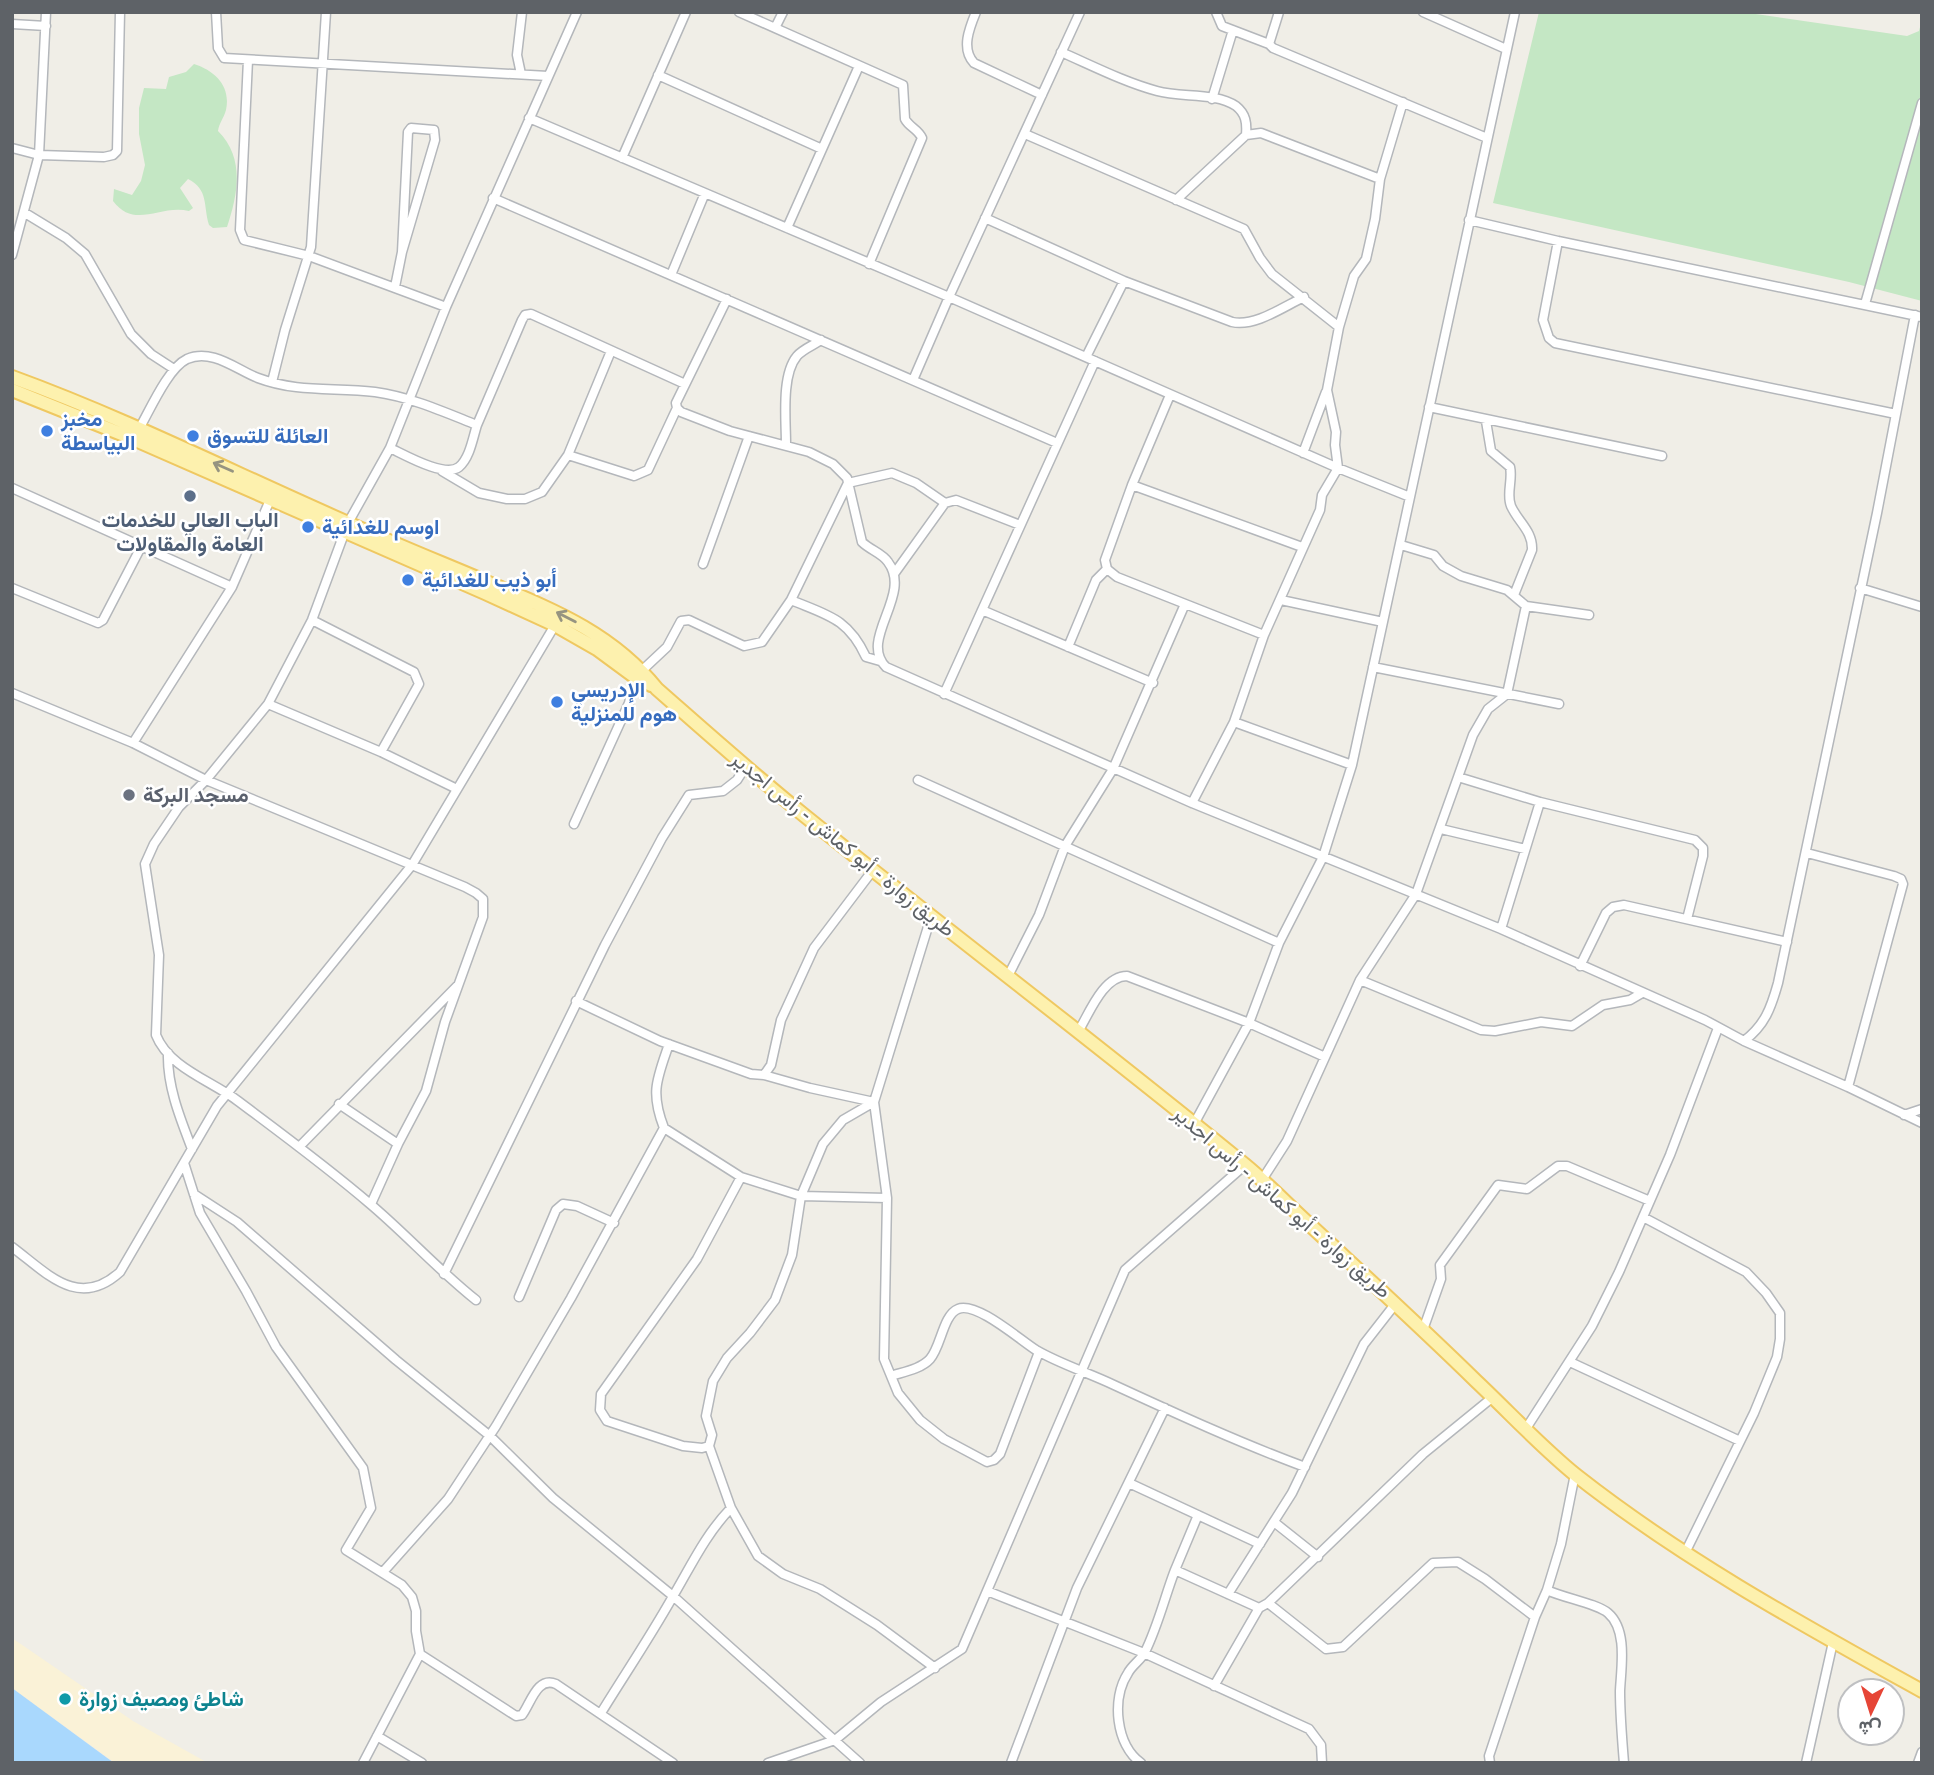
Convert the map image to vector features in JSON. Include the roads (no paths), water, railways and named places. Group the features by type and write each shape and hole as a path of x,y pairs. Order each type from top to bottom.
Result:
{"main road":[{"path":"12,377 72,399 139,429 415,561 601,643"},
{"path":"12,390 94,422 270,500 553,610 601,643"},
{"name":"طريق زوارة - أبو كماش - رأس اجدير","path":"601,643 873,870 1142,1080 1245,1165 1396,1303 1525,1430 1575,1474 1685,1553 1833,1642 1922,1690"}],"street":[{"path":"12,254 39,155 47,12"},
{"path":"12,148 39,155 104,157 117,151 120,12"},
{"path":"216,12 219,53 223,58 548,76"},
{"path":"272,382 285,330 309,256 326,12"},
{"path":"521,74 517,55 522,12"},
{"path":"476,1300 444,1274 371,1204 228,1093 202,1079 160,1047 156,1035 159,956 153,910 144,872 154,844 180,807 206,780 268,704 312,620 346,528 390,448 446,307 577,12"},
{"path":"622,158 686,12"},
{"path":"740,12 903,85 905,119 922,138 869,264"},
{"path":"775,29 783,12"},
{"path":"913,380 948,297 1080,12"},
{"path":"1216,12 1222,26 1487,138"},
{"path":"1269,44 1279,12"},
{"path":"1423,12 1506,49"},
{"path":"1194,1124 1249,1023 1279,943 1323,857 1352,765 1515,12"},
{"path":"974,13 966,47 968,56 974,63 1042,95"},
{"path":"12,24 46,26"},
{"path":"1212,99 1233,30"},
{"path":"1061,52 1156,91 1235,105 1246,121 1246,135"},
{"path":"248,60 241,236 244,240 309,256 446,307"},
{"path":"787,228 859,66"},
{"path":"658,75 822,149"},
{"path":"1303,453 1327,390 1339,327 1354,276 1366,259 1380,178 1403,102"},
{"path":"1865,304 1922,103"},
{"path":"529,118 1410,497"},
{"path":"395,286 402,252 435,140 434,130 411,128 408,132 402,252"},
{"path":"1177,200 1246,135 1261,133 1380,178"},
{"path":"1025,134 1244,229 1272,274 1339,327"},
{"path":"671,275 705,193"},
{"path":"493,198 1057,443"},
{"path":"25,213 85,254 131,334 151,354 173,369"},
{"path":"985,218 1124,281 1241,324 1251,322 1304,297"},
{"path":"1469,220 1918,316 1807,853 1770,1013 1760,1028 1744,1041"},
{"path":"1558,241 1543,320 1549,338 1555,343 1896,414"},
{"path":"1086,357 1124,281"},
{"path":"568,455 635,476 648,470 677,408 676,403 727,299"},
{"path":"442,471 454,470 465,459 477,425 526,315 536,315 685,384"},
{"path":"786,444 789,373 797,355 821,340"},
{"path":"390,448 442,471 479,493 507,499 525,499 542,492 568,455 611,351"},
{"path":"139,429 173,369 188,358 209,357 230,363 257,378 299,389 373,392 411,399 477,425"},
{"path":"944,694 1095,361"},
{"path":"1192,803 1234,722 1264,635 1320,510 1322,495 1338,468 1336,432 1327,390"},
{"path":"1170,395 1132,485 1105,559 1107,569 1117,577 1264,635"},
{"path":"1429,407 1662,456"},
{"path":"677,408 681,412 749,436 810,452 832,464 847,478 862,542 888,562 894,574 894,596 876,650 880,661 886,667 1192,803 1501,929 1848,1087 1922,1124"},
{"path":"1486,421 1491,451 1510,467 1510,505 1529,533 1532,543 1532,550 1514,595"},
{"path":"703,564 749,436"},
{"path":"848,483 892,473 916,483 945,503"},
{"path":"574,824 629,703 638,673 667,647 681,621 689,620 744,646 762,642 791,600 848,483"},
{"path":"1132,485 1302,547"},
{"path":"12,488 232,587"},
{"path":"133,743 232,587 270,500"},
{"path":"894,574 945,503 956,500 1020,525"},
{"path":"1401,545 1434,555 1453,573 1500,587 1527,606 1590,615"},
{"path":"12,588 98,622 103,620 141,547"},
{"path":"1068,647 1096,580 1107,569"},
{"path":"1860,588 1922,607"},
{"path":"791,600 839,620 858,640 866,657 880,661"},
{"path":"1281,600 1383,622"},
{"path":"1008,976 1038,915 1066,846 1113,769 1153,683 1185,604"},
{"path":"1262,1180 1287,1141 1360,980 1416,894 1476,729 1488,709 1507,694 1527,606"},
{"path":"982,610 1153,683"},
{"path":"312,620 414,672 418,678 419,684 382,752"},
{"path":"12,1247 69,1287 95,1288 109,1282 120,1272 217,1106 412,865 555,625"},
{"path":"1373,667 1559,704"},
{"path":"12,693 133,743 206,780 476,892 483,899 483,917 442,1032 426,1091 371,1204"},
{"path":"268,704 382,752 457,789"},
{"path":"1234,722 1352,765"},
{"path":"444,1274 576,1001 662,838 689,796 723,791 737,780 746,766"},
{"path":"1458,777 1540,802 1695,840 1703,848 1703,856 1687,919"},
{"path":"918,780 1279,943"},
{"path":"1501,929 1540,802"},
{"path":"1441,829 1525,849"},
{"path":"1807,853 1901,879 1903,884 1848,1087"},
{"path":"764,1075 771,1065 782,1020 814,948 873,870"},
{"path":"1580,966 1606,913 1613,906 1625,905 1787,942"},
{"path":"931,917 874,1102 887,1198 884,1359 898,1393 920,1420 944,1439 987,1462 994,1461 1000,1454 1039,1352"},
{"path":"1078,1032 1103,991 1118,976 1127,976 1249,1023 1325,1058"},
{"path":"1360,980 1481,1030 1495,1031 1541,1021 1572,1026 1603,1005 1630,1000 1642,993"},
{"path":"299,1147 460,984"},
{"path":"576,1001 668,1044 751,1074 874,1102"},
{"path":"1525,1430 1592,1326 1619,1272 1670,1155 1718,1028"},
{"path":"668,1044 655,1086 658,1112 664,1128 741,1177 801,1196 887,1198"},
{"path":"168,1054 168,1068 176,1104 192,1149"},
{"path":"874,1102 842,1119 823,1144 801,1196 792,1255 775,1300 727,1358 713,1381 706,1416 712,1435 709,1446 731,1508 758,1556 783,1574 820,1589 877,1625 934,1668"},
{"path":"339,1104 398,1144"},
{"path":"1904,1115 1922,1110"},
{"path":"383,1572 448,1499 490,1436 614,1223 664,1128"},
{"path":"184,1163 200,1213 276,1347 363,1468 371,1508 346,1550 402,1585 412,1597 416,1612 419,1654 363,1763"},
{"path":"768,1763 835,1740 881,1702 962,1649 1125,1270 1245,1165"},
{"path":"1423,1330 1441,1279 1440,1265 1498,1185 1527,1189 1558,1166 1567,1166 1650,1201"},
{"path":"709,1446 683,1446 607,1421 600,1410 601,1394 697,1259 741,1177"},
{"path":"194,1194 237,1222 396,1360 490,1436 553,1498 673,1596 860,1763"},
{"path":"519,1297 556,1210 564,1203 614,1223"},
{"path":"1643,1217 1746,1272 1780,1313 1777,1357 1754,1413 1685,1553"},
{"path":"1228,1594 1261,1544 1305,1467 1364,1344 1396,1303"},
{"path":"891,1376 929,1360 950,1315 957,1309 965,1308 979,1312 1039,1352 1234,1440 1305,1467"},
{"path":"1570,1362 1740,1441"},
{"path":"1214,1686 1259,1608 1268,1603 1318,1557 1423,1454 1493,1397"},
{"path":"1011,1763 1077,1588 1165,1409"},
{"path":"1490,1763 1489,1756 1561,1545 1575,1474"},
{"path":"1129,1483 1261,1544"},
{"path":"601,1713 673,1596 690,1562 714,1526 731,1508"},
{"path":"1141,1763 1130,1755 1122,1735 1118,1701 1126,1674 1144,1653 1198,1515"},
{"path":"1274,1522 1318,1557"},
{"path":"1268,1603 1326,1649 1334,1650 1343,1647 1433,1563 1458,1562 1485,1578 1535,1617"},
{"path":"1175,1570 1259,1608"},
{"path":"1546,1590 1605,1610 1613,1618 1622,1655 1620,1690 1623,1763"},
{"path":"987,1591 1144,1653 1309,1729 1321,1745 1322,1763"},
{"path":"1805,1763 1833,1642"},
{"path":"419,1654 516,1716 522,1715 538,1688 550,1681 673,1763"},
{"path":"377,1735 422,1763"},
{"path":"1918,1763 1922,1752"}],"water":[{"path":"12,1688 114,1763 12,1763"}],"place":[{"name":"مخبز البياسطة","path":"47,431"},
{"name":"العائلة للتسوق","path":"193,436"},
{"name":"الباب العالي للخدمات العامة والمقاولات","path":"190,496"},
{"name":"اوسم للغدائية","path":"308,527"},
{"name":"أبو ذيب للغدائية","path":"408,580"},
{"name":"الإدريسي هوم للمنزلية","path":"557,702"},
{"name":"مسجد البركة","path":"129,795"},
{"name":"شاطئ ومصيف زوارة","path":"65,1699"}]}
